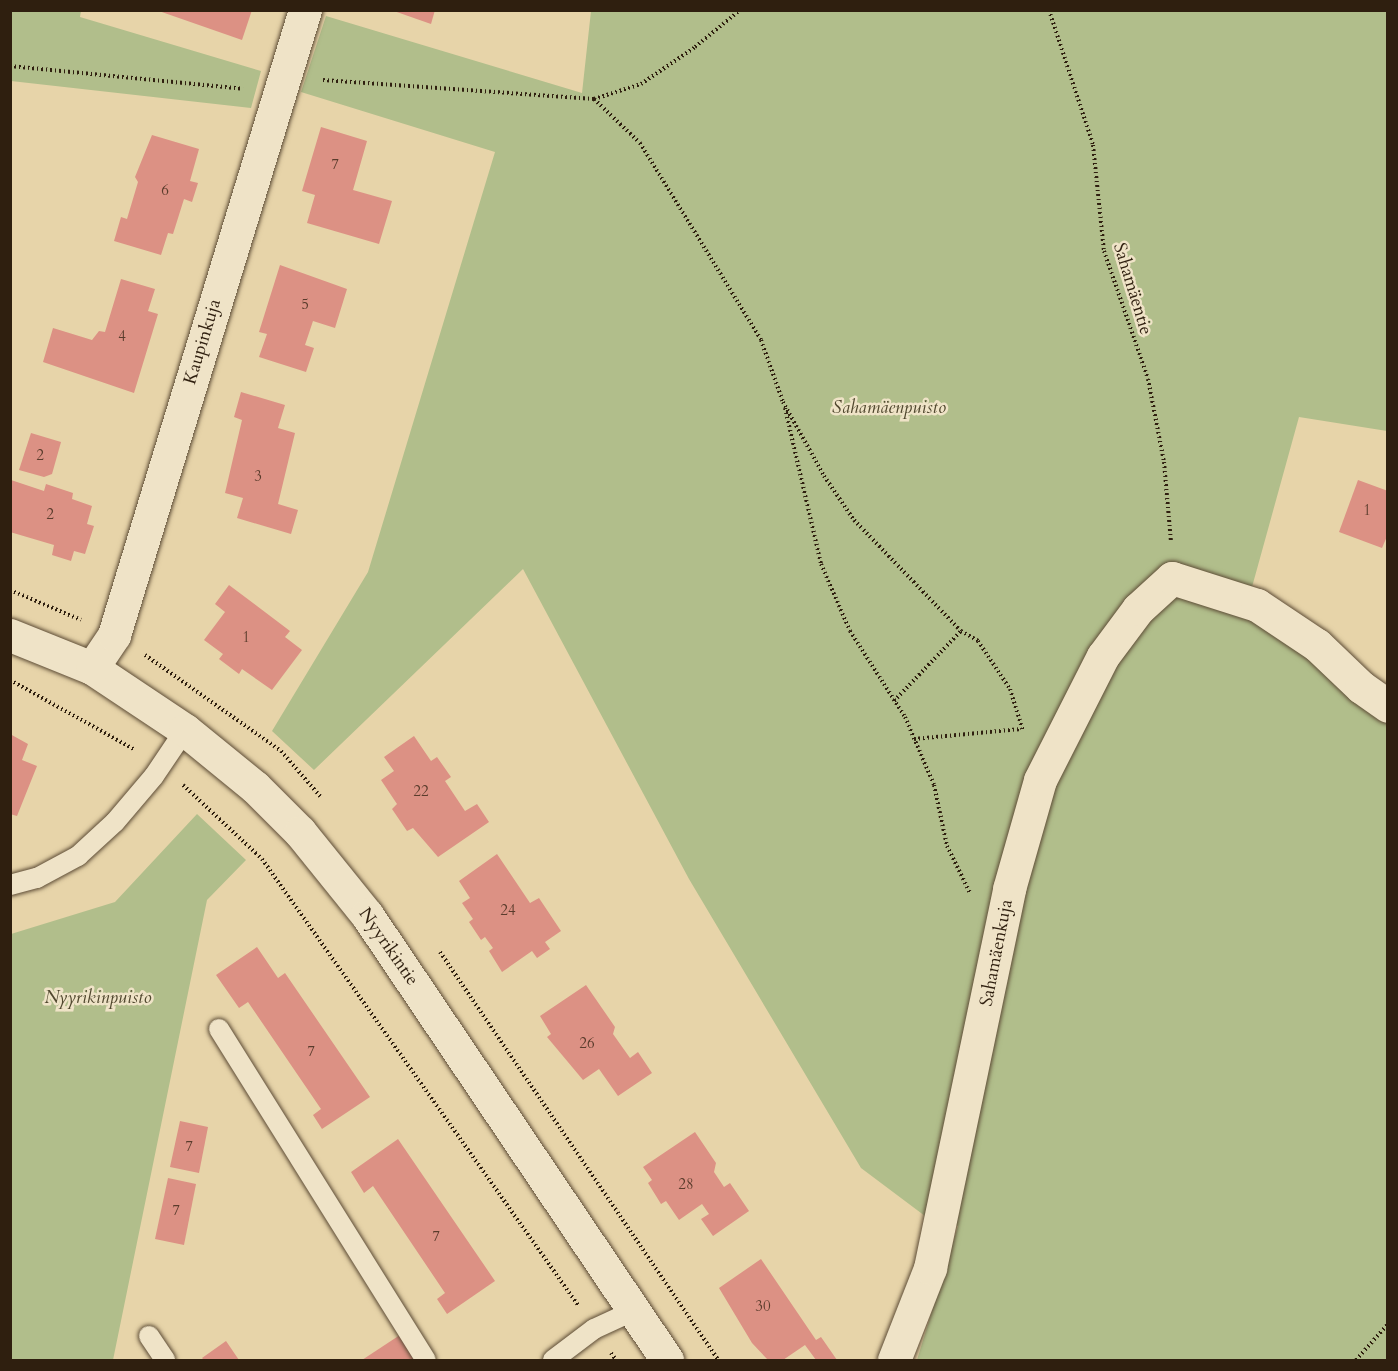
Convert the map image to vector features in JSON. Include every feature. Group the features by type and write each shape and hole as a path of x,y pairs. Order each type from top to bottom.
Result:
{"street":[{"name":"Kaupinkuja","path":"92,668 114,635 305,10"},
{"path":"1172,578 1257,605 1317,645 1361,687 1388,706"},
{"name":"Sahamäenkuja","path":"894,1360 930,1268 1009,889 1040,780 1103,656 1138,609 1172,578"},
{"name":"Nyyrikintie","path":"10,635 92,668 185,730 255,787 300,832 367,915 667,1360"}],"lane":[{"path":"10,885 37,878 78,856 115,822 160,766 185,730"},
{"path":"219,1029 426,1360"},
{"path":"553,1360 594,1329 633,1311"},
{"path":"149,1336 165,1360"}],"path":[{"path":"10,66 278,93 330,78 594,99 641,84 695,47 740,10"},
{"name":"Sahamäentie","path":"1049,10 1093,145 1104,251 1148,379 1164,462 1172,578"},
{"path":"594,99 640,143 761,340 783,402 821,564 850,631 894,701 914,739 934,785 947,846 972,898"},
{"path":"783,402 824,476 854,520 961,631 978,641 1010,689 1040,780"},
{"path":"894,701 961,631"},
{"path":"10,680 105,730 160,766 209,806 262,859 616,1360"},
{"path":"914,739 1022,729"},
{"path":"1356,1360 1388,1324"}],"green space":[{"path":"11,10 81,11 80,17 261,71 251,108 11,81"},
{"name":"Sahamäenpuisto","path":"591,11 1387,11 1387,431 1299,417 1252,587 1387,687 1387,1360 917,1360 958,1226 925,1216 861,1168 689,879 523,569 314,770 272,731 368,572 495,152 301,92 326,16 582,93"},
{"name":"Nyyrikinpuisto","path":"197,814 246,860 207,900 113,1360 11,1360 11,934 115,902"}],"building":[{"path":"156,10 252,10 242,40"},
{"path":"391,10 435,10 431,24"},
{"path":"321,127 367,141 353,190 392,201 379,244 307,223 315,195 302,191"},
{"path":"152,135 199,149 190,181 198,183 192,202 184,199 173,234 168,233 161,255 114,241 121,217 127,219 138,182 135,177"},
{"path":"280,265 347,289 335,328 313,321 305,345 314,348 306,372 259,357 267,334 259,332"},
{"path":"121,279 155,289 148,311 158,314 134,393 43,362 53,328 92,340 99,331 105,332"},
{"path":"241,392 285,405 278,428 295,433 278,504 298,510 291,534 237,518 243,498 225,493 242,420 234,417"},
{"path":"31,433 61,442 52,474 44,477 19,470"},
{"path":"11,480 44,491 46,484 73,493 72,499 92,506 87,524 94,526 85,554 74,551 71,561 52,555 54,545 10,532"},
{"path":"1358,480 1388,491 1388,534 1382,548 1339,532"},
{"path":"229,585 290,631 285,637 302,650 272,690 242,669 239,674 219,659 223,654 204,640 225,612 215,604"},
{"path":"10,734 28,744 22,760 37,766 17,816 10,814"},
{"path":"414,736 431,761 437,757 451,777 445,781 465,811 477,804 489,822 438,857 413,828 407,831 392,809 397,804 381,780 394,771 384,757"},
{"path":"497,854 530,903 539,898 561,931 545,942 550,949 537,958 532,951 502,972 489,951 493,948 485,937 481,940 469,922 473,919 462,903 470,898 459,881"},
{"path":"257,947 278,978 285,973 370,1097 322,1129 313,1115 321,1109 248,1002 239,1008 216,975"},
{"path":"586,985 615,1027 613,1034 630,1058 638,1052 652,1073 618,1096 599,1069 583,1080 547,1037 551,1034 540,1016"},
{"path":"180,1121 208,1127 199,1173 170,1167"},
{"path":"695,1132 716,1163 714,1172 724,1187 730,1183 749,1211 713,1236 701,1219 709,1214 702,1204 679,1220 666,1201 661,1204 648,1183 652,1180 643,1167"},
{"path":"398,1139 495,1281 447,1314 437,1299 445,1293 373,1186 364,1193 351,1172"},
{"path":"168,1178 196,1184 184,1245 155,1239"},
{"path":"761,1259 816,1340 821,1337 837,1360 816,1360 805,1345 783,1360 768,1360 752,1343 719,1288"},
{"path":"403,1333 423,1360 362,1360"},
{"path":"226,1341 239,1360 204,1360 202,1358"}]}
